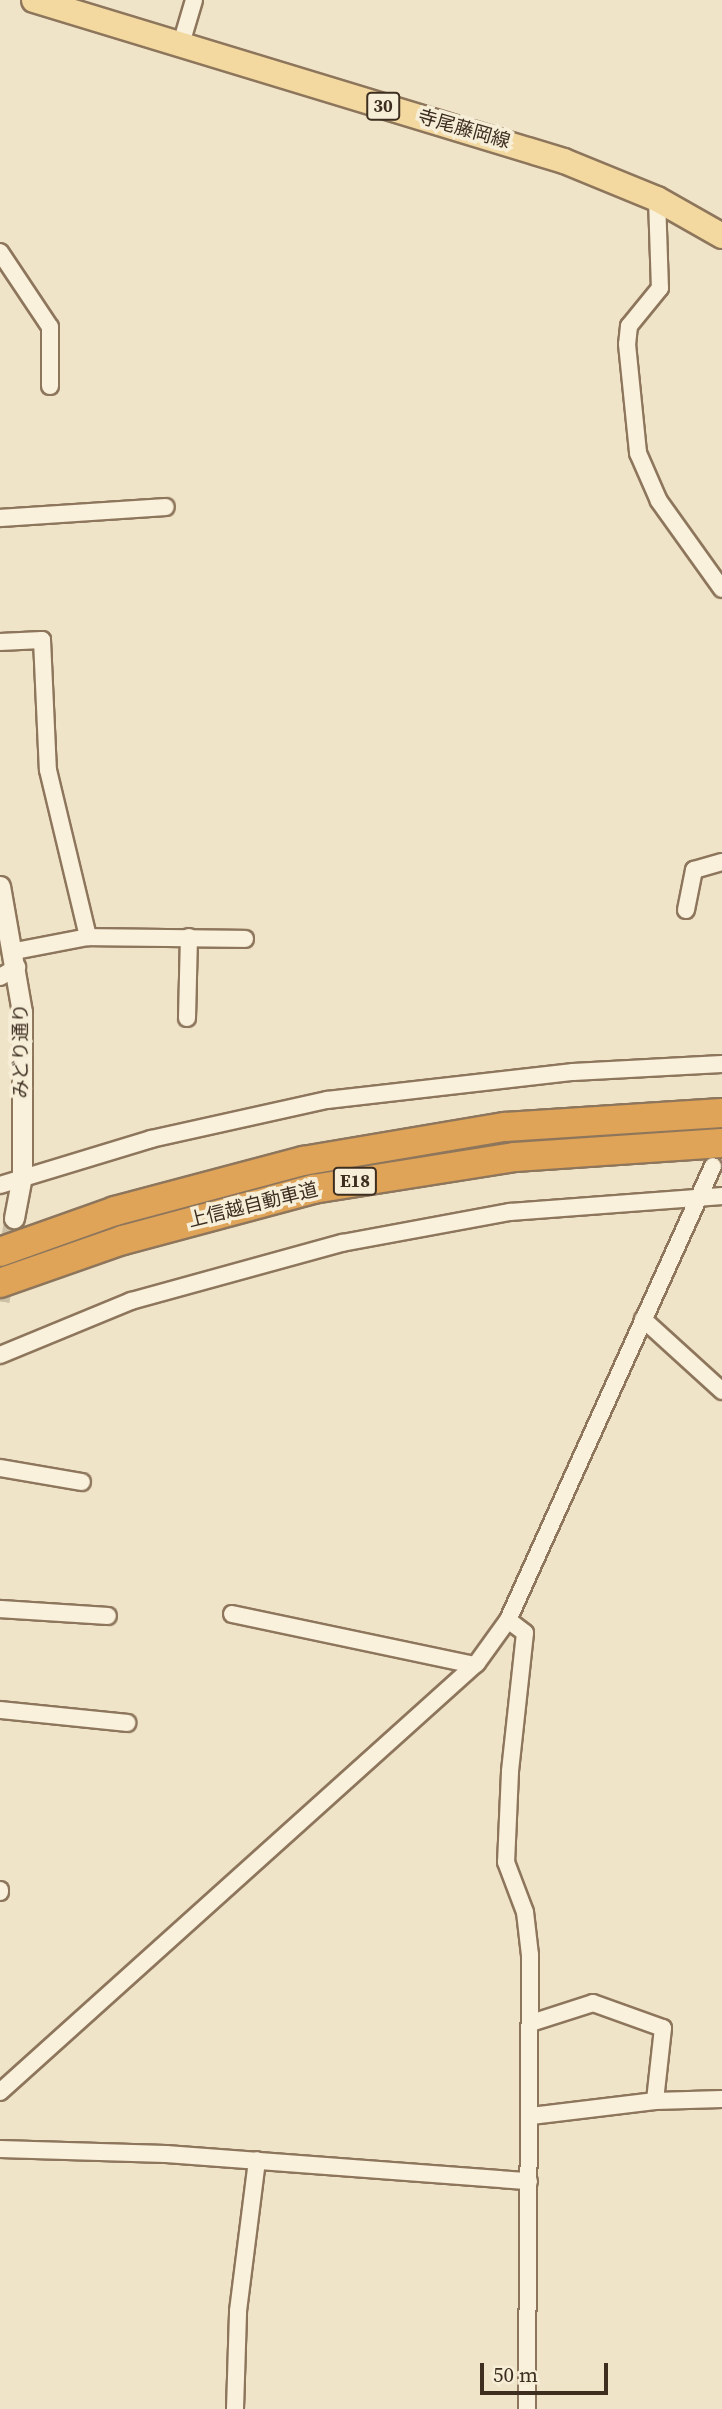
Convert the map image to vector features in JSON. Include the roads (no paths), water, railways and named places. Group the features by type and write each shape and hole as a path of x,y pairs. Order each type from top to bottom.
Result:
{"highway":[{"name":"上信越自動車道","path":"0,1252 115,1211 303,1161 505,1127 722,1113"},
{"name":"上信越自動車道","path":"0,1283 122,1240 313,1189 515,1157 718,1155"}],"main road":[{"name":"寺尾藤岡線","path":"34,0 506,141 657,200 722,236"}],"street":[{"path":"181,44 194,0"},
{"path":"657,200 660,288 629,326 627,344 638,453 659,501 722,589"},
{"path":"0,252 50,327 51,386"},
{"path":"0,518 166,507"},
{"path":"0,642 42,640 48,770 88,937"},
{"path":"686,909 686,886 694,870 722,862"},
{"name":"みどり通り","path":"0,886 11,965 22,1012 22,1176 14,1218"},
{"path":"11,965 88,937 245,939"},
{"path":"187,1018 189,937"},
{"path":"0,1185 22,1176 151,1139 327,1100 573,1072 722,1064"},
{"path":"0,2092 475,1665 508,1620 718,1155"},
{"path":"0,1355 131,1301 342,1243 510,1212 722,1196"},
{"path":"643,1319 722,1391"},
{"path":"0,1468 82,1482"},
{"path":"0,1608 108,1616"},
{"path":"232,1615 475,1665"},
{"path":"508,1620 525,1633 510,1772 506,1863 525,1912 531,2023 527,2409"},
{"path":"0,1710 127,1723"},
{"path":"531,2023 593,2003 663,2028 655,2101"},
{"path":"531,2116 655,2101 722,2099"},
{"path":"0,2149 257,2160 529,2181"},
{"path":"235,2409 238,2311 257,2160"}],"tunnel":[{"path":"0,1301 14,1218"}]}
